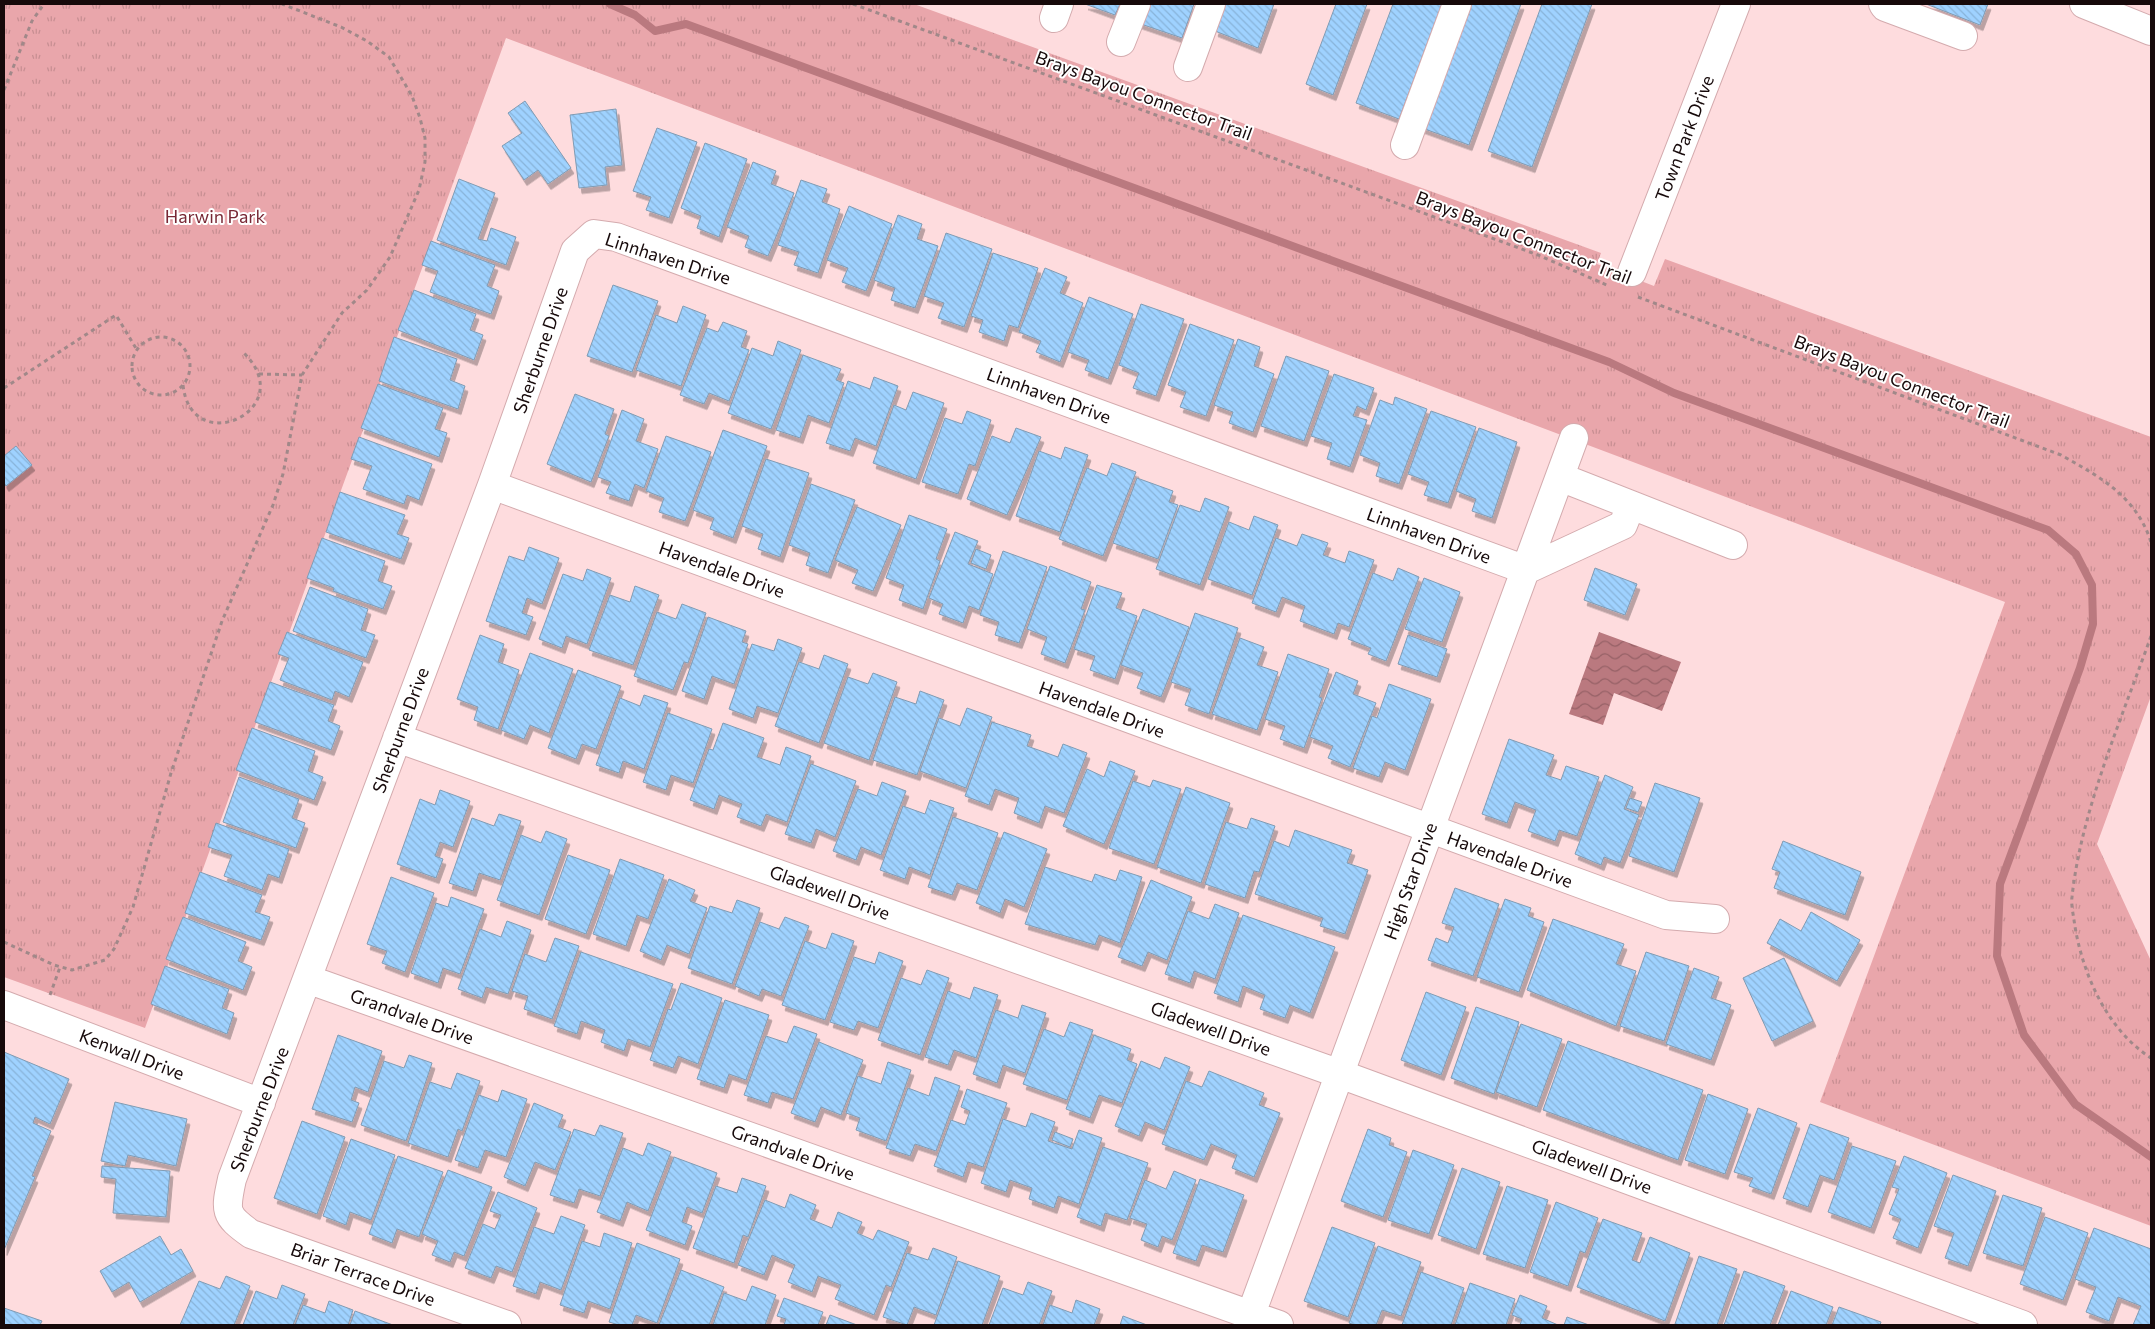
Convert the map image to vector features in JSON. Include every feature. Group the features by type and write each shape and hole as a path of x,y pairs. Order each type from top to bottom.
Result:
{"street":[{"path":"1121,42 1136,4"},
{"path":"1188,67 1211,4"},
{"path":"1405,146 1457,4"},
{"name":"Town Park Drive","path":"1627,285 1736,4"},
{"path":"1883,4 1885,7 1964,36"},
{"path":"2087,4 2151,31"},
{"name":"Linnhaven Drive","path":"575,251 594,234 616,237 1526,570"},
{"name":"Sherburne Drive","path":"228,1209 232,1179 492,485 575,251"},
{"name":"High Star Drive","path":"1249,1320 1574,438"},
{"path":"1560,477 1733,545"},
{"name":"Havendale Drive","path":"492,485 1666,915 1715,919"},
{"path":"1526,570 1623,525 1631,505"},
{"name":"Gladewell Drive","path":"397,738 1340,1074 2023,1325"},
{"name":"Grandvale Drive","path":"307,979 1249,1320 1279,1325"},
{"name":"Kenwall Drive","path":"4,1005 261,1104"},
{"name":"Briar Terrace Drive","path":"228,1209 232,1221 251,1234 507,1325"}],"path":[{"path":"4,90 32,20 44,4"},
{"path":"4,942 54,965 72,970 92,966 105,960 122,934 133,907 171,773 222,621 273,505 283,474 302,376 342,313 367,290 390,257 419,190 425,162 425,138 412,96 389,57 368,41 341,27 282,4"},
{"name":"Brays Bayou Connector Trail","path":"853,4 1538,255 1627,285 2061,455 2104,479 2130,503 2147,531 2151,542"},
{"path":"4,388 116,315 137,350"},
{"path":"160,337 178,342 185,349 190,367 188,377 183,385 166,395 147,392 140,386 134,377 132,368 137,350 143,343 160,337"},
{"path":"183,385 184,397 191,409 201,418 213,423 227,424 239,420 254,406 260,387 259,374 253,362 244,353"},
{"path":"259,374 302,376"},
{"path":"2151,636 2097,789 2081,846 2071,899 2076,935 2085,969 2097,996 2110,1016 2138,1050 2151,1058"}],"green space":[{"name":"Harwin Park","path":"4,4 914,4 1601,253 1597,264 1654,286 1665,259 2151,437 2151,696 2097,844 2151,961 2151,1226 1820,1102 2005,602 506,38 145,1028 4,977"}],"water":[{"path":"1599,632 1681,662 1662,711 1614,693 1603,725 1569,714"}],"building":[{"path":"1085,4 1120,4 1115,15"},
{"path":"1145,4 1194,4 1182,38 1138,23"},
{"path":"1225,4 1274,4 1258,48 1215,31"},
{"path":"1336,4 1367,4 1333,95 1306,84"},
{"path":"1393,4 1442,4 1399,119 1356,103"},
{"path":"1468,4 1521,4 1469,145 1422,128"},
{"path":"1542,4 1592,4 1532,167 1488,151"},
{"path":"1926,4 1988,4 1980,25"},
{"path":"525,101 571,168 548,184 538,170 524,180 502,146 522,133 508,113"},
{"path":"616,109 622,165 605,167 607,185 579,188 570,115"},
{"path":"657,128 697,142 669,218 646,210 651,197 633,191"},
{"path":"705,143 747,159 719,237 697,228 701,216 681,208"},
{"path":"753,162 776,171 771,184 794,193 768,256 745,247 749,236 727,227"},
{"path":"459,179 495,193 478,239 487,241 491,228 516,237 506,265 437,240"},
{"path":"801,180 827,189 822,202 840,209 818,273 794,265 799,252 778,245"},
{"path":"849,206 892,224 866,291 842,282 848,268 827,260"},
{"path":"898,215 922,224 917,239 938,246 915,308 891,300 895,288 874,280"},
{"path":"946,233 992,249 964,327 938,318 944,303 924,296"},
{"path":"431,241 495,265 487,286 499,291 491,314 430,292 438,271 422,265"},
{"path":"993,253 1038,268 1018,328 1009,325 1004,341 979,332 983,320 971,316"},
{"path":"1045,268 1067,277 1060,293 1083,303 1060,362 1036,352 1041,341 1019,332"},
{"path":"613,285 658,301 632,372 587,356"},
{"path":"414,290 476,314 470,330 483,335 474,360 398,330"},
{"path":"1089,297 1133,314 1108,379 1085,370 1089,360 1068,352"},
{"path":"1141,304 1184,319 1156,396 1133,388 1139,373 1119,365"},
{"path":"683,306 706,315 681,386 636,370 656,315 677,323"},
{"path":"723,322 747,331 741,347 749,350 729,401 709,393 704,404 680,395 707,328 718,332"},
{"path":"1190,324 1234,340 1206,416 1180,407 1186,392 1168,385"},
{"path":"394,337 457,359 450,380 465,386 458,409 379,381"},
{"path":"1238,339 1260,347 1254,366 1274,374 1253,432 1229,423 1233,412 1214,405"},
{"path":"778,341 801,350 771,429 728,413 752,348 773,356"},
{"path":"803,355 841,369 836,380 844,383 829,423 808,415 800,438 776,430"},
{"path":"1286,356 1329,371 1304,441 1261,426"},
{"path":"1334,374 1374,388 1366,410 1357,406 1353,416 1367,420 1350,467 1327,459 1332,443 1311,436"},
{"path":"874,377 898,386 876,446 855,438 850,451 826,443 848,381 870,389"},
{"path":"378,384 443,408 435,429 447,433 439,457 361,428"},
{"path":"913,392 944,403 916,479 873,463 894,405 906,410"},
{"path":"575,394 614,409 605,434 609,436 591,482 547,464"},
{"path":"1395,397 1427,409 1399,484 1376,476 1380,463 1360,455 1380,400 1393,405"},
{"path":"622,410 644,419 636,441 658,449 644,488 635,484 629,501 606,493 611,482 598,477"},
{"path":"967,411 991,420 975,466 969,464 958,494 922,482 945,418 962,424"},
{"path":"1431,411 1476,427 1448,503 1424,495 1429,482 1408,474"},
{"path":"1016,428 1041,437 1007,515 967,499 992,436 1010,443"},
{"path":"1479,428 1517,442 1492,518 1472,511 1476,499 1456,491"},
{"path":"723,430 767,446 733,538 710,529 714,518 693,510"},
{"path":"666,436 711,452 685,521 659,512 664,498 646,491"},
{"path":"359,437 432,464 419,500 407,495 404,504 363,489 372,466 351,459"},
{"path":"16,446 32,465 6,486 4,483 4,456"},
{"path":"1065,447 1088,455 1060,532 1016,516 1039,451 1061,459"},
{"path":"766,459 809,473 780,557 758,549 763,534 742,526"},
{"path":"1112,463 1136,472 1103,556 1059,539 1087,468 1107,476"},
{"path":"1137,478 1173,491 1169,502 1178,505 1158,559 1113,543"},
{"path":"811,484 855,500 828,573 806,565 810,553 789,545"},
{"path":"340,492 405,515 397,534 409,538 401,559 326,532"},
{"path":"1205,498 1229,507 1200,585 1156,569 1180,505 1200,512"},
{"path":"857,507 901,525 873,591 852,583 858,570 835,560"},
{"path":"909,515 947,529 936,559 940,561 923,609 899,600 904,585 886,578"},
{"path":"1254,516 1278,525 1252,595 1208,579 1229,522 1249,530"},
{"path":"955,532 978,541 968,564 993,574 979,610 969,606 963,623 939,614 943,604 929,598"},
{"path":"1302,534 1328,543 1323,555 1345,563 1349,551 1374,560 1349,627 1338,623 1334,634 1300,621 1305,606 1282,597 1276,612 1252,603 1276,538 1297,546"},
{"path":"322,538 385,561 378,581 392,586 383,609 333,591 334,588 307,578"},
{"path":"529,547 559,558 542,604 527,598 522,613 533,617 526,635 486,621 509,556 524,561"},
{"path":"976,549 991,555 986,569 971,563"},
{"path":"1003,551 1047,567 1019,643 995,635 999,622 980,615"},
{"path":"1050,566 1091,582 1081,609 1085,610 1065,663 1041,654 1047,637 1027,629"},
{"path":"1398,568 1419,577 1386,661 1368,654 1371,648 1348,639 1373,573 1393,581"},
{"path":"1595,568 1637,584 1625,615 1584,600"},
{"path":"587,569 611,578 587,644 566,636 562,648 539,639 563,574 583,581"},
{"path":"1424,578 1460,592 1442,642 1405,629"},
{"path":"1097,585 1122,593 1116,608 1137,616 1115,679 1090,670 1095,656 1074,649"},
{"path":"635,586 659,595 633,665 589,650 610,595 630,602"},
{"path":"310,587 368,609 361,630 375,635 366,658 293,631"},
{"path":"682,604 706,613 688,663 684,662 673,690 634,676 657,612 676,619"},
{"path":"1143,609 1189,627 1161,697 1137,688 1143,673 1121,665"},
{"path":"1195,613 1238,628 1209,714 1185,705 1191,689 1171,682"},
{"path":"708,617 746,631 742,642 748,644 734,684 712,676 704,699 682,691"},
{"path":"287,632 363,662 349,697 335,691 332,700 280,680 289,658 278,654"},
{"path":"480,635 504,644 498,662 519,670 498,729 474,720 478,707 457,699"},
{"path":"1408,635 1447,649 1437,677 1398,664"},
{"path":"1240,638 1264,647 1257,665 1278,672 1257,730 1212,714"},
{"path":"778,639 802,648 778,713 757,706 753,718 729,709 752,644 774,651"},
{"path":"530,653 573,669 549,733 530,725 524,739 501,730"},
{"path":"1288,654 1329,669 1319,697 1322,698 1304,748 1280,739 1285,726 1265,719"},
{"path":"824,655 848,664 819,743 775,726 799,662 819,669"},
{"path":"578,670 621,686 596,749 582,744 576,759 548,748"},
{"path":"1336,672 1358,681 1353,694 1376,703 1350,767 1328,758 1333,746 1310,737"},
{"path":"873,673 897,682 869,760 824,743 848,677 868,684"},
{"path":"270,682 334,705 328,721 340,726 331,750 255,722"},
{"path":"1389,684 1431,699 1405,770 1385,762 1379,777 1353,768 1372,716 1377,718"},
{"path":"920,691 944,700 917,775 873,760 895,697 916,704"},
{"path":"644,695 668,703 644,769 623,761 619,773 596,765 620,698 640,706"},
{"path":"967,708 992,717 966,788 920,771 939,718 960,726"},
{"path":"668,713 712,729 693,783 671,775 666,790 643,782"},
{"path":"992,722 1031,735 1027,746 1058,757 1063,744 1087,753 1064,813 1045,806 1039,823 1014,813 1019,798 995,789 989,805 965,796"},
{"path":"723,723 764,738 757,757 780,765 786,747 811,756 787,822 766,814 761,826 737,817 742,804 719,795 714,809 690,800 709,749 713,750"},
{"path":"252,728 315,751 308,771 323,777 314,800 236,770"},
{"path":"1509,739 1554,755 1546,775 1561,780 1566,766 1599,777 1577,836 1559,830 1555,841 1528,831 1536,810 1515,802 1507,823 1482,814"},
{"path":"1110,761 1135,771 1104,844 1063,826 1087,769 1104,777"},
{"path":"811,764 856,781 835,837 816,829 811,843 785,834"},
{"path":"1605,775 1633,787 1624,809 1639,815 1620,863 1604,857 1601,865 1575,854"},
{"path":"239,777 299,799 292,818 305,823 296,848 223,822"},
{"path":"1153,780 1181,789 1154,864 1109,848 1133,781 1150,787"},
{"path":"882,782 906,791 881,855 861,847 856,860 833,851 858,789 877,796"},
{"path":"1655,783 1700,798 1674,872 1629,856"},
{"path":"1186,787 1230,803 1201,883 1157,867"},
{"path":"440,790 470,801 453,847 440,842 435,856 443,859 436,878 397,864 420,799 435,805"},
{"path":"1630,798 1642,802 1638,812 1626,808"},
{"path":"930,800 954,808 930,875 909,867 905,879 880,870 903,806 925,814"},
{"path":"499,814 521,821 500,880 479,873 473,891 449,883 472,818 494,826"},
{"path":"953,817 998,833 977,890 957,883 952,895 928,887"},
{"path":"1251,818 1275,826 1259,872 1254,871 1245,898 1205,884 1226,822 1247,829"},
{"path":"216,823 289,849 279,878 268,874 262,890 224,876 232,855 208,847"},
{"path":"1295,830 1352,850 1347,863 1368,870 1345,934 1320,926 1323,918 1255,894 1274,841 1289,847"},
{"path":"546,831 567,839 539,915 497,900 521,835 541,843"},
{"path":"1004,832 1047,849 1024,907 1005,899 1000,913 976,903"},
{"path":"1783,841 1861,872 1845,915 1774,888 1780,872 1772,869"},
{"path":"568,855 610,870 586,934 545,919"},
{"path":"620,859 664,875 648,919 637,915 626,946 593,934"},
{"path":"1045,867 1092,882 1095,874 1116,881 1120,870 1142,877 1120,943 1099,935 1095,945 1025,924"},
{"path":"200,872 262,895 255,912 270,917 261,940 185,913"},
{"path":"391,877 434,893 405,972 382,963 387,951 367,944"},
{"path":"669,879 695,890 690,901 707,908 689,954 667,945 661,960 640,951"},
{"path":"1151,880 1192,897 1167,960 1148,952 1142,966 1118,957"},
{"path":"1455,888 1499,904 1473,976 1428,960 1436,938 1448,943 1454,927 1442,923"},
{"path":"451,897 484,909 460,974 443,968 438,983 411,973 436,903 448,907"},
{"path":"1505,899 1531,908 1528,916 1544,922 1519,992 1477,977"},
{"path":"737,900 760,908 732,984 688,968 710,906 732,913"},
{"path":"1215,904 1239,913 1215,979 1194,971 1190,983 1165,974 1188,911 1209,919"},
{"path":"1811,912 1860,940 1837,981 1767,943 1780,919 1801,931"},
{"path":"1243,915 1335,947 1310,1013 1290,1005 1285,1018 1260,1009 1265,995 1243,986 1238,1002 1214,993"},
{"path":"183,917 246,942 238,961 252,967 243,990 166,959"},
{"path":"785,917 809,926 781,996 762,989 759,996 735,986 760,922 779,929"},
{"path":"1553,919 1624,944 1616,964 1636,971 1616,1026 1527,990"},
{"path":"507,921 531,930 508,994 486,987 482,998 458,989 480,929 501,937"},
{"path":"832,933 854,941 825,1020 782,1005 805,941 826,949"},
{"path":"555,938 579,946 552,1019 524,1009 528,996 512,991 525,954 546,962"},
{"path":"581,952 673,984 650,1047 628,1039 624,1051 601,1042 605,1030 581,1021 577,1034 554,1026"},
{"path":"879,952 903,961 878,1028 858,1021 854,1030 830,1022 854,957 875,964"},
{"path":"1646,952 1689,966 1664,1041 1620,1026"},
{"path":"1784,958 1813,1021 1772,1041 1743,978"},
{"path":"165,966 229,989 222,1008 234,1013 227,1034 151,1004"},
{"path":"1694,968 1719,977 1711,998 1731,1005 1711,1060 1666,1044"},
{"path":"927,970 949,978 920,1055 878,1040 901,978 921,985"},
{"path":"681,983 722,998 698,1064 678,1056 673,1068 650,1060 668,1009 671,1010"},
{"path":"974,987 998,995 976,1058 954,1050 948,1065 925,1057 948,991 970,999"},
{"path":"1426,992 1466,1007 1441,1075 1401,1060"},
{"path":"725,1000 769,1015 746,1080 729,1074 724,1088 697,1079"},
{"path":"1022,1005 1046,1013 1025,1073 1003,1065 997,1083 973,1074 996,1010 1018,1018"},
{"path":"1476,1007 1519,1022 1494,1094 1451,1078"},
{"path":"1070,1022 1093,1030 1067,1100 1023,1084 1044,1029 1064,1037"},
{"path":"1521,1024 1562,1039 1537,1107 1496,1092"},
{"path":"794,1026 817,1034 793,1099 772,1092 768,1103 744,1095 766,1036 787,1043"},
{"path":"338,1035 382,1051 368,1092 355,1087 351,1100 359,1103 352,1122 312,1109"},
{"path":"1094,1035 1131,1049 1127,1060 1137,1064 1122,1103 1099,1095 1090,1118 1066,1109"},
{"path":"1568,1041 1703,1090 1678,1160 1543,1110"},
{"path":"819,1042 863,1060 841,1115 821,1107 815,1122 791,1113"},
{"path":"4,1052 69,1079 50,1124 35,1117 33,1123 51,1131 32,1176 35,1177 4,1250"},
{"path":"409,1055 432,1063 406,1141 361,1125 384,1061 404,1068"},
{"path":"1165,1057 1190,1067 1164,1130 1145,1122 1139,1136 1115,1126 1141,1061 1160,1069"},
{"path":"888,1062 911,1070 886,1141 856,1130 860,1118 846,1113 858,1076 881,1084"},
{"path":"1209,1071 1264,1093 1259,1105 1280,1113 1254,1177 1232,1168 1237,1155 1211,1144 1204,1160 1162,1144 1186,1081 1202,1087"},
{"path":"457,1073 480,1081 462,1131 458,1129 448,1157 408,1143 430,1082 451,1089"},
{"path":"935,1077 960,1086 936,1151 915,1144 910,1156 886,1148 908,1088 929,1096"},
{"path":"967,1089 1007,1103 983,1167 968,1162 963,1177 934,1166 951,1120 965,1125 970,1111 961,1107"},
{"path":"502,1090 527,1099 506,1157 485,1150 478,1168 455,1160 479,1095 498,1102"},
{"path":"1708,1094 1748,1109 1725,1174 1685,1160"},
{"path":"115,1102 187,1119 176,1166 128,1155 125,1166 101,1161"},
{"path":"534,1103 563,1115 558,1127 571,1132 555,1170 535,1162 525,1186 504,1177"},
{"path":"1758,1108 1797,1123 1771,1194 1749,1186 1753,1178 1734,1172"},
{"path":"1031,1113 1055,1122 1048,1141 1072,1149 1079,1130 1102,1138 1079,1204 1058,1196 1054,1208 1029,1199 1032,1188 1010,1180 1006,1192 981,1183 1003,1119 1026,1127"},
{"path":"302,1121 345,1137 317,1214 274,1198"},
{"path":"1810,1124 1849,1138 1834,1180 1820,1175 1808,1207 1783,1198"},
{"path":"600,1125 623,1133 600,1196 579,1189 574,1203 550,1195 574,1129 595,1136"},
{"path":"1368,1129 1391,1138 1389,1145 1407,1152 1383,1217 1341,1201"},
{"path":"1055,1132 1073,1139 1070,1147 1052,1140"},
{"path":"351,1139 395,1155 371,1220 350,1212 346,1225 323,1216"},
{"path":"648,1143 671,1152 648,1211 627,1202 620,1221 597,1212 623,1148 643,1156"},
{"path":"1852,1146 1896,1161 1871,1228 1828,1212"},
{"path":"1103,1147 1148,1163 1127,1220 1105,1213 1101,1226 1077,1217"},
{"path":"1413,1150 1454,1165 1429,1234 1388,1220"},
{"path":"398,1156 443,1172 419,1237 397,1229 392,1243 369,1234"},
{"path":"1904,1156 1947,1173 1918,1248 1893,1238 1901,1219 1889,1214 1899,1189 1892,1187"},
{"path":"674,1157 717,1173 702,1213 687,1207 682,1222 692,1226 685,1245 646,1230"},
{"path":"102,1166 170,1171 166,1217 113,1213 116,1179 101,1177"},
{"path":"1462,1168 1500,1182 1476,1249 1438,1235"},
{"path":"448,1170 492,1187 464,1256 454,1252 450,1262 432,1255 438,1241 422,1234"},
{"path":"1174,1171 1196,1180 1172,1240 1162,1236 1158,1247 1141,1240 1147,1224 1130,1218 1145,1180 1166,1189"},
{"path":"1953,1175 1996,1191 1968,1266 1945,1258 1954,1233 1934,1226"},
{"path":"742,1178 766,1186 748,1237 743,1235 734,1263 693,1248 716,1186 737,1193"},
{"path":"1200,1179 1244,1195 1223,1252 1202,1245 1196,1261 1173,1253"},
{"path":"1507,1186 1548,1200 1525,1268 1483,1254"},
{"path":"498,1192 537,1208 512,1272 496,1266 491,1278 465,1268 483,1224 495,1229 501,1215 490,1211"},
{"path":"790,1194 816,1205 810,1219 832,1228 838,1212 862,1222 857,1233 873,1240 878,1230 909,1242 891,1287 886,1285 874,1315 835,1299 841,1285 818,1276 812,1292 788,1282 795,1265 772,1255 764,1275 738,1265 765,1200 785,1208"},
{"path":"2003,1195 2042,1208 2023,1266 1983,1253"},
{"path":"1556,1202 1598,1218 1585,1253 1580,1251 1568,1286 1530,1272"},
{"path":"561,1216 585,1225 561,1290 540,1282 536,1294 513,1286 534,1227 554,1234"},
{"path":"2045,1217 2088,1233 2063,1300 2020,1284"},
{"path":"1603,1219 1642,1233 1632,1260 1640,1263 1650,1237 1690,1253 1665,1321 1577,1287"},
{"path":"1332,1227 1375,1243 1348,1317 1304,1301"},
{"path":"2094,1228 2151,1249 2151,1325 2133,1325 2141,1306 2118,1297 2109,1321 2086,1312 2096,1287 2075,1279"},
{"path":"604,1233 632,1243 610,1309 588,1301 584,1313 560,1305 582,1241 600,1247"},
{"path":"160,1236 171,1255 181,1249 193,1271 140,1302 129,1282 112,1292 100,1271"},
{"path":"637,1243 680,1259 657,1323 636,1315 632,1325 619,1325 609,1322"},
{"path":"1378,1246 1421,1262 1401,1316 1382,1310 1376,1325 1355,1325 1349,1323"},
{"path":"933,1248 957,1257 936,1315 914,1307 907,1325 883,1317 907,1253 928,1260"},
{"path":"1699,1256 1737,1269 1717,1325 1675,1324"},
{"path":"958,1261 1000,1276 982,1325 934,1325"},
{"path":"681,1270 724,1287 709,1325 659,1325"},
{"path":"1744,1271 1785,1286 1770,1325 1724,1325"},
{"path":"1421,1272 1464,1288 1451,1325 1402,1325"},
{"path":"226,1276 250,1286 234,1325 180,1325 199,1281 220,1289"},
{"path":"1028,1282 1052,1291 1039,1325 989,1325 1003,1288 1023,1295"},
{"path":"1470,1283 1515,1299 1506,1325 1455,1325"},
{"path":"282,1285 305,1294 293,1325 243,1325 256,1291 277,1299"},
{"path":"752,1286 776,1295 765,1325 713,1325 724,1293 746,1301"},
{"path":"1791,1291 1833,1307 1826,1325 1778,1325"},
{"path":"1520,1295 1547,1306 1542,1318 1558,1325 1520,1325 1522,1319 1512,1315"},
{"path":"784,1298 823,1312 818,1325 784,1325 786,1319 777,1316"},
{"path":"1076,1300 1100,1309 1094,1325 1043,1325 1050,1305 1072,1313"},
{"path":"329,1301 353,1310 348,1325 295,1325 303,1305 325,1313"},
{"path":"1839,1307 1881,1322 1880,1325 1832,1325"},
{"path":"4,1308 42,1321 40,1325 4,1325"},
{"path":"355,1311 393,1325 350,1325"},
{"path":"830,1315 857,1325 826,1325"},
{"path":"1123,1316 1147,1325 1120,1325"},
{"path":"1567,1317 1589,1325 1564,1325"}],"waterway":[{"path":"610,4 635,15 655,31 686,24 1609,362 1674,393 2048,530 2076,554 2092,585 2093,624 2080,668 2000,884 1997,956 2024,1035 2075,1104 2151,1157"}]}
